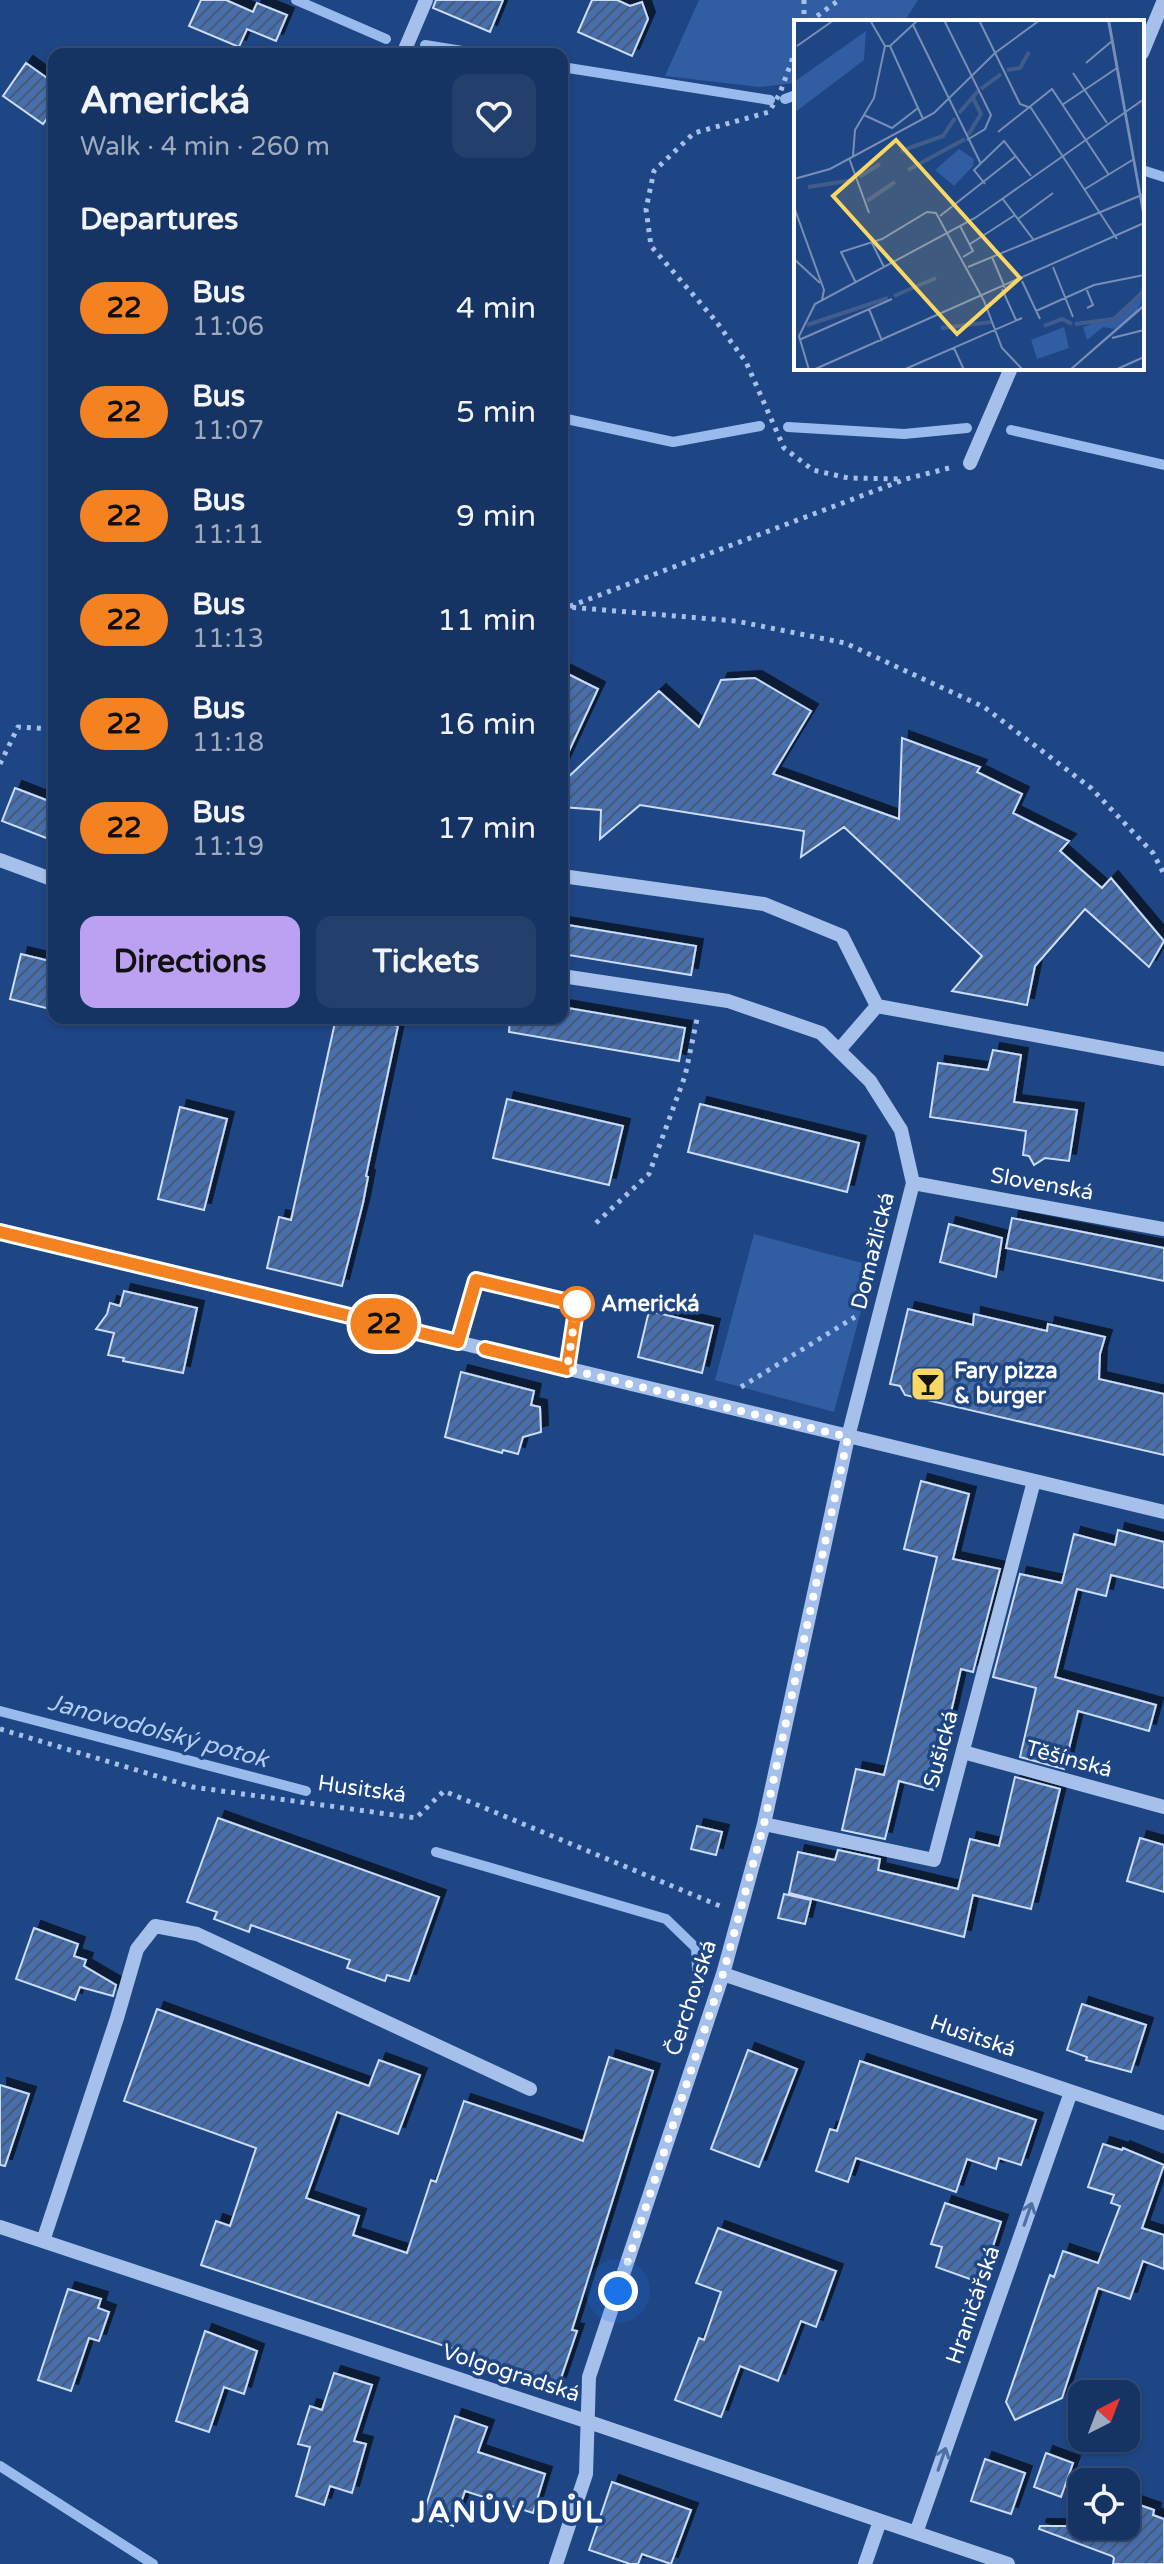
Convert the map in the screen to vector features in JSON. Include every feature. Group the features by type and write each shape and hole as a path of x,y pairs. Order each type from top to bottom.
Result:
{"street":[{"path":"406,48 426,0"},
{"path":"1144,48 1164,0"},
{"path":"970,463 1010,370"},
{"path":"0,860 48,878"},
{"path":"568,877 764,904 842,936 877,1006"},
{"name":"Domažlická","path":"568,977 728,1001 821,1033 870,1081 901,1130 913,1183 848,1437"},
{"path":"839,1050 877,1006"},
{"path":"877,1006 1164,1059"},
{"name":"Slovenská","path":"913,1183 1164,1229"},
{"path":"0,1232 1164,1512"},
{"path":"458,1342 476,1280 577,1304 567,1369"},
{"name":"Čerchovská","path":"556,2564 586,2474 589,2377 723,1974 764,1824 848,1437"},
{"name":"Sušická","path":"764,1824 934,1860 1034,1481"},
{"name":"Těšínská","path":"963,1752 1164,1807"},
{"path":"43,2241 137,1949 155,1926 197,1934 530,2089"},
{"name":"Husitská","path":"723,1974 1164,2123"},
{"name":"Hraničářská","path":"916,2533 1071,2092"},
{"name":"Volgogradská","path":"0,2227 1008,2564"},
{"path":"865,2564 880,2521"}],"path":[{"path":"804,0 807,20"},
{"path":"810,20 839,0"},
{"path":"794,54 780,93 769,112 694,133 654,171 646,209 651,246 715,320 746,362 784,448 813,470 848,478 906,479"},
{"path":"568,607 906,479 970,463"},
{"path":"568,608 736,621 845,643 984,707 1091,788 1153,853 1164,874"},
{"path":"0,764 18,727 48,729"},
{"path":"596,1223 649,1174 685,1076 702,997"},
{"path":"713,1404 883,1300"},
{"name":"Husitská","path":"0,1729 193,1787 416,1818 444,1791 740,1914"}],"shaded area":[{"path":"699,0 918,0 905,20 794,20 794,83 759,87 665,76"},
{"path":"754,1234 873,1266 834,1412 715,1380"}],"building":[{"path":"201,0 226,0 253,12 257,3 287,15 276,41 247,29 239,47 189,26"},
{"path":"436,0 503,0 490,32 433,8"},
{"path":"592,0 617,0 630,6 642,2 648,19 632,56 578,32"},
{"path":"26,63 48,79 48,117 43,124 3,96"},
{"path":"568,674 598,689 568,753"},
{"path":"755,678 811,711 773,774 899,819 902,738 980,767 977,772 1022,794 1013,813 1069,841 1060,851 1102,888 1111,878 1164,941 1149,967 1085,909 1035,966 1027,1005 952,991 982,956 844,827 801,857 804,831 640,805 600,839 601,810 568,807 568,777 659,691 699,727 721,680"},
{"path":"15,788 48,801 48,839 2,821"},
{"path":"568,925 696,946 691,975 568,955"},
{"path":"21,954 48,961 48,1008 10,999"},
{"path":"568,1008 685,1028 679,1061 509,1032 510,1024 568,1024"},
{"path":"335,1024 398,1026 363,1203 342,1286 267,1268 279,1217 291,1220"},
{"path":"993,1050 1021,1055 1014,1102 1077,1110 1069,1161 1045,1158 1034,1165 1029,1156 1023,1155 1026,1131 930,1117 938,1063 988,1070"},
{"path":"507,1099 623,1126 609,1185 493,1158"},
{"path":"700,1104 859,1143 847,1192 688,1152"},
{"path":"180,1107 227,1119 204,1210 158,1199"},
{"path":"1012,1218 1164,1248 1164,1281 1006,1248"},
{"path":"949,1224 1002,1238 996,1277 940,1262"},
{"path":"124,1291 197,1308 183,1373 108,1355 114,1333 96,1329 107,1314 110,1303 120,1306"},
{"path":"908,1309 973,1325 974,1314 1047,1331 1048,1324 1105,1337 1100,1354 1099,1379 1164,1394 1164,1455 905,1395 900,1386 890,1384"},
{"path":"649,1311 713,1326 702,1373 638,1357"},
{"path":"461,1372 534,1391 531,1405 540,1407 541,1432 523,1437 518,1454 503,1450 502,1453 445,1437"},
{"path":"921,1481 969,1494 953,1559 1000,1569 973,1672 961,1669 933,1790 899,1781 885,1839 842,1830 856,1769 884,1775 937,1557 904,1549"},
{"path":"1118,1530 1164,1542 1164,1588 1111,1575 1106,1596 1077,1589 1055,1677 1156,1705 1149,1731 1078,1711 1064,1769 1020,1757 1036,1688 993,1677 1020,1574 1062,1583 1074,1534 1115,1545"},
{"path":"1015,1777 1060,1789 1031,1909 973,1895 964,1937 789,1893 798,1852 835,1860 838,1850 880,1859 878,1870 958,1889 970,1839 999,1846"},
{"path":"218,1818 439,1897 409,1981 387,1975 385,1981 347,1968 350,1960 251,1925 249,1932 214,1919 217,1912 187,1902"},
{"path":"697,1826 722,1832 716,1855 691,1849"},
{"path":"1140,1838 1164,1845 1164,1892 1127,1881"},
{"path":"784,1894 811,1900 805,1924 778,1918"},
{"path":"34,1928 78,1944 74,1956 86,1960 84,1966 116,1985 113,1996 80,1987 75,2000 16,1979"},
{"path":"1082,2004 1146,2025 1131,2072 1086,2060 1087,2057 1067,2050"},
{"path":"157,2009 369,2086 379,2060 420,2075 398,2134 337,2112 306,2198 359,2216 353,2235 407,2253 431,2180 436,2182 464,2101 583,2141 609,2057 653,2071 572,2330 577,2331 559,2384 201,2265 216,2221 230,2226 256,2148 124,2101"},
{"path":"748,2050 797,2069 759,2167 711,2149"},
{"path":"860,2061 1036,2120 1021,2165 999,2158 996,2169 967,2159 956,2192 856,2158 848,2182 816,2171 830,2129 837,2131"},
{"path":"0,2085 29,2094 5,2166 0,2165"},
{"path":"1103,2144 1123,2148 1164,2165 1142,2228 1164,2235 1164,2269 1143,2261 1130,2299 1098,2288 1062,2398 1015,2420 1006,2402 1050,2275 1054,2277 1063,2251 1098,2263 1120,2206 1111,2203 1114,2195 1088,2187"},
{"path":"945,2203 1001,2222 981,2283 936,2267 942,2247 931,2244"},
{"path":"718,2228 836,2271 816,2327 801,2321 778,2381 740,2366 721,2417 675,2400 699,2338 704,2340 721,2292 696,2283"},
{"path":"68,2289 101,2299 98,2308 109,2312 99,2341 89,2338 71,2391 38,2380"},
{"path":"205,2331 257,2351 244,2394 224,2387 209,2432 176,2421"},
{"path":"334,2373 372,2385 354,2441 366,2444 352,2493 330,2486 324,2505 296,2496 310,2447 298,2444 310,2406 322,2410"},
{"path":"455,2416 487,2427 478,2452 545,2474 533,2513 465,2491 453,2526 423,2515"},
{"path":"1046,2453 1073,2463 1068,2468 1061,2497 1034,2487"},
{"path":"985,2459 1025,2473 1011,2514 971,2501"},
{"path":"612,2482 691,2510 671,2564 642,2554 638,2564 630,2564 589,2550"},
{"path":"1140,2505 1154,2510 1153,2515 1164,2519 1164,2564 1113,2564 1112,2556 1069,2540 1140,2540"},
{"path":"1040,2526 1068,2526 1068,2540 1039,2529"}],"waterway":[{"path":"296,0 386,39"},
{"path":"425,45 444,48"},
{"path":"568,68 770,100"},
{"path":"785,99 794,96"},
{"path":"1144,171 1164,177"},
{"path":"568,419 673,442 760,426"},
{"path":"788,427 904,434 967,428"},
{"path":"1011,430 1164,465"},
{"name":"Janovodolský potok","path":"0,1711 306,1791"},
{"name":"Janovodolský potok","path":"436,1852 666,1919 696,1948 698,1989"},
{"path":"0,2466 153,2564"}],"bus line":[{"name":"22","path":"0,1232 458,1342 476,1280 577,1304 567,1369 485,1349"}],"place":[{"name":"Americká","path":"577,1304"},
{"name":"Fary pizza & burger","path":"928,1384"}],"district":[{"name":"JANŮV DŮL","path":"508,2512"}],"route":[{"path":"577,1304 567,1369 848,1437 764,1824 723,1974 618,2291"}]}
